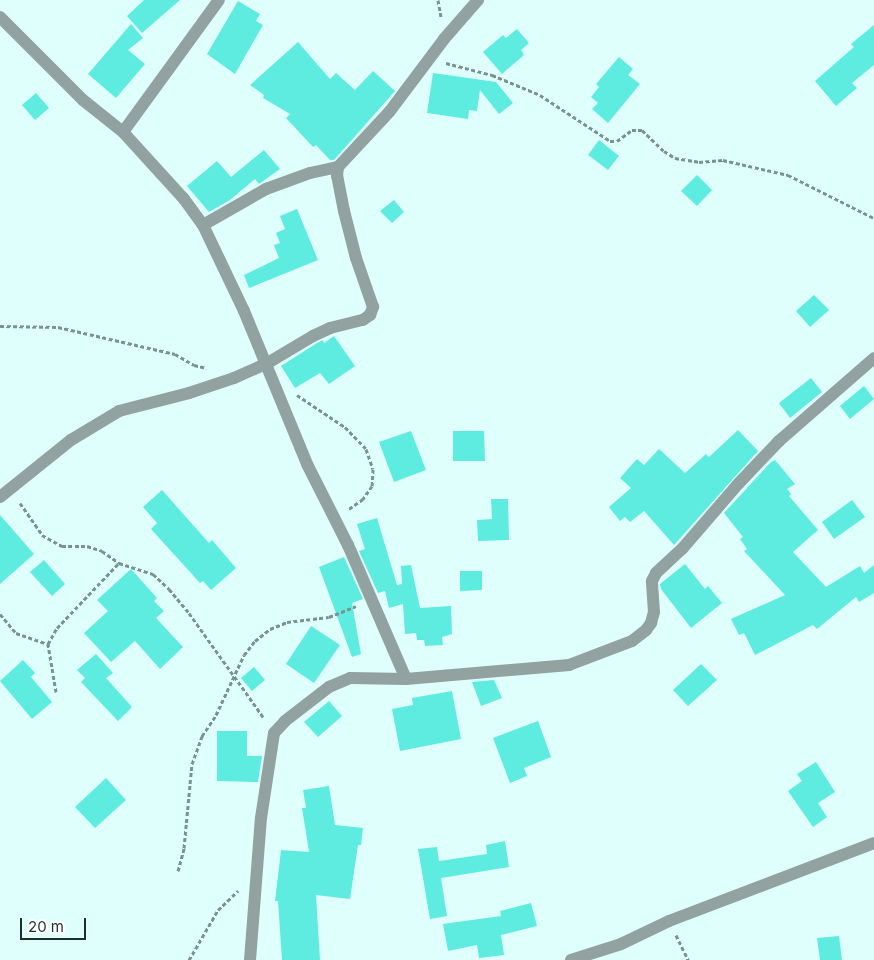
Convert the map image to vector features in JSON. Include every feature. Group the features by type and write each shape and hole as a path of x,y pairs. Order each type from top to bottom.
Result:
{"street":[{"path":"124,132 219,0"},
{"path":"203,225 266,189 310,173 338,167 374,131 405,93 428,60 478,0"},
{"path":"0,17 83,100 124,132 184,199 203,225 216,250 266,364 307,464 334,517 406,679"},
{"path":"0,497 72,440 119,411 211,387 266,364 330,328 363,320 370,315 373,308 356,258 344,211 337,176 338,167"},
{"path":"250,960 261,818 274,733 304,703 329,687 350,678 406,679 570,665 632,641 646,630 651,623 654,612 652,581 656,573 682,549 738,483 779,441 874,358"},
{"path":"571,960 621,944 669,921 874,843"}],"path":[{"path":"428,60 492,75 540,95 610,140 617,141 632,130 642,130 664,151 675,158 699,162 723,160 788,175 874,218"},
{"path":"0,326 58,327 175,354 200,367 213,366"},
{"path":"273,381 345,427 366,449 373,469 372,486 363,498 334,517"},
{"path":"10,488 42,535 62,546 87,546 102,551 119,563 153,574 169,589 274,733"},
{"path":"56,692 48,644 57,628 119,563"},
{"path":"178,871 184,848 192,764 202,736 216,715 244,655 255,641 270,629 287,622 329,617 371,600"},
{"path":"0,614 16,634 48,644"},
{"path":"189,960 218,910 256,876"},
{"path":"669,921 688,960"}],"building":[{"path":"144,0 180,0 142,33 127,16"},
{"path":"238,1 260,14 256,21 263,25 235,74 207,54"},
{"path":"131,24 143,38 128,50 145,64 116,98 88,74"},
{"path":"874,25 874,65 852,83 857,88 836,106 815,81 854,47 851,44"},
{"path":"517,29 529,43 521,50 524,55 502,74 483,52 503,35 506,38"},
{"path":"298,42 330,79 336,73 355,90 373,71 395,91 334,160 330,160 316,145 313,147 286,118 290,114 263,98 264,95 250,85"},
{"path":"619,57 633,69 628,75 640,84 608,123 592,109 598,103 591,97 599,87 596,84"},
{"path":"433,73 496,82 513,103 499,114 480,90 477,111 469,110 468,119 427,113"},
{"path":"36,93 49,108 35,120 22,105"},
{"path":"599,140 619,156 608,170 588,155"},
{"path":"264,150 280,169 259,184 255,179 230,200 209,212 187,186 217,161 231,177"},
{"path":"697,175 712,190 697,206 681,191"},
{"path":"394,200 404,212 392,223 380,211"},
{"path":"297,209 318,260 249,288 244,275 279,258 274,245 280,243 276,233 285,229 280,216"},
{"path":"814,295 829,310 810,327 796,311"},
{"path":"334,336 355,366 329,384 320,373 295,388 281,366 317,343 323,340 324,343"},
{"path":"811,378 822,392 790,418 779,403"},
{"path":"864,386 874,399 850,419 840,406"},
{"path":"738,430 758,451 674,545 644,511 630,522 625,517 620,521 609,507 631,488 620,478 637,459 644,465 659,449 685,473 706,454 709,457"},
{"path":"411,431 426,470 394,482 379,442"},
{"path":"453,431 484,431 485,461 453,461"},
{"path":"775,460 795,484 787,489 791,494 789,496 818,530 793,552 826,587 860,566 864,573 874,565 874,593 859,602 856,597 817,629 813,625 755,655 744,633 739,635 731,619 785,595 744,551 747,549 740,539 743,537 724,513 770,463"},
{"path":"162,490 209,543 212,540 236,568 211,590 203,581 200,583 151,529 157,523 143,507"},
{"path":"491,499 508,499 509,540 478,541 477,520 492,519"},
{"path":"852,500 865,517 834,539 822,522"},
{"path":"0,515 34,554 0,584"},
{"path":"377,518 397,585 402,584 401,566 411,565 420,608 451,606 452,634 442,637 443,645 425,646 424,640 417,640 416,633 405,634 403,604 389,608 385,591 378,593 359,551 365,549 357,524"},
{"path":"344,557 363,599 352,603 361,654 352,657 319,567"},
{"path":"44,560 65,584 52,596 30,572"},
{"path":"685,564 705,589 708,586 722,603 691,628 661,589 660,584"},
{"path":"131,569 157,598 154,601 164,611 156,618 183,647 160,669 135,641 111,662 84,633 108,611 97,600"},
{"path":"460,571 482,571 482,590 460,591"},
{"path":"311,626 340,645 314,683 286,664"},
{"path":"96,654 113,673 106,678 132,707 118,721 81,682 85,678 77,670"},
{"path":"23,660 35,673 31,677 52,702 32,719 0,681"},
{"path":"701,664 717,680 688,706 673,690"},
{"path":"254,667 265,680 252,691 241,678"},
{"path":"494,680 502,698 481,706 472,682"},
{"path":"452,691 461,739 400,751 392,709 413,705 412,698"},
{"path":"329,701 342,716 318,737 304,722"},
{"path":"538,721 551,757 524,768 527,776 510,783 493,738"},
{"path":"217,731 247,731 247,756 262,756 258,782 217,781"},
{"path":"816,762 835,792 818,803 827,817 813,827 788,791 802,781 797,774"},
{"path":"106,778 126,800 95,828 75,807"},
{"path":"329,786 335,825 363,828 361,845 358,845 350,899 316,895 320,960 282,960 278,901 275,901 281,850 309,852 302,808 306,808 303,790"},
{"path":"505,841 509,867 441,878 447,916 430,919 418,849 437,847 439,861 487,854 486,845"},
{"path":"531,903 537,926 501,935 504,955 479,958 477,945 448,951 443,924 501,916 500,911"},
{"path":"839,936 842,960 820,960 817,938"}]}
